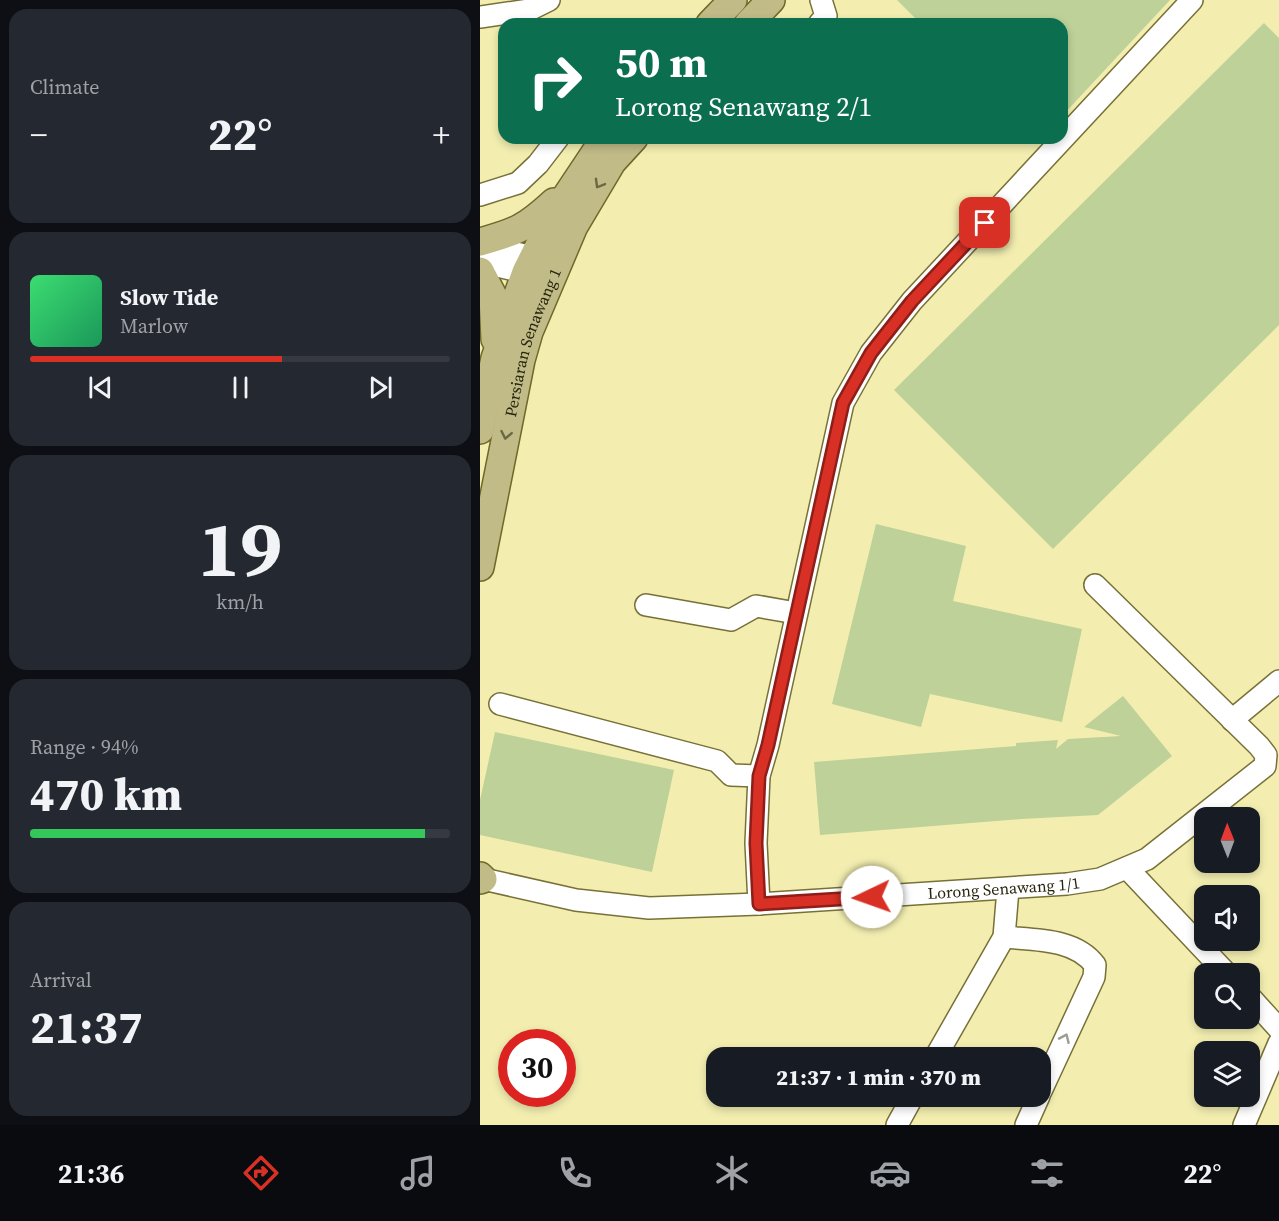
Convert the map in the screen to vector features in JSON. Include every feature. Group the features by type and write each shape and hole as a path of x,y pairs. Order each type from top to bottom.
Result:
{"main road":[{"path":"716,18 733,0"},
{"path":"754,18 771,0"},
{"name":"Persiaran Senawang 1","path":"480,567 521,360 557,210 601,144"},
{"name":"Persiaran Senawang 1","path":"480,430 495,358 542,267 574,226 612,162 628,144"},
{"path":"480,244 529,225 578,179"},
{"path":"480,271 493,296 495,358"}],"street":[{"path":"480,17 529,10 549,0"},
{"path":"821,0 826,16 824,18"},
{"path":"1068,133 1192,0"},
{"path":"480,195 518,183 538,164 553,144"},
{"path":"759,904 756,843 759,776 768,745 843,403 871,353 912,301 1058,144"},
{"path":"480,244 542,267"},
{"path":"480,262 542,267"},
{"path":"1095,585 1232,720 1279,681"},
{"path":"646,605 732,620 756,606 796,613"},
{"path":"500,704 717,761 731,775 759,776"},
{"name":"Lorong Senawang 1/1","path":"481,879 576,900 649,908 759,904 1008,889 1100,879 1147,859 1265,766 1266,755 1232,720"},
{"path":"1128,868 1217,963"},
{"path":"941,1047 1004,937 1008,889"},
{"path":"1004,937 1051,942 1073,948 1088,955 1095,965 1094,977 1051,1069"},
{"path":"1260,1008 1279,1029"},
{"path":"1244,1125 1279,1043"},
{"path":"897,1125 907,1107"},
{"path":"1026,1125 1034,1107"}],"building":[{"path":"897,0 1170,0 1068,110 1068,18 915,18"},
{"path":"1264,23 1279,38 1279,325 1053,549 894,390"},
{"path":"876,524 966,546 953,601 1082,629 1062,722 930,694 921,727 832,704"},
{"path":"1123,696 1172,756 1098,815 820,835 814,762 1016,746 1016,743 1058,740 1056,749 1068,739 1121,736 1084,727"},
{"path":"495,732 674,770 652,872 480,835 480,800"}],"route":[{"path":"872,897 759,904 756,843 759,776 768,745 843,403 871,353 912,301 985,223"}]}
